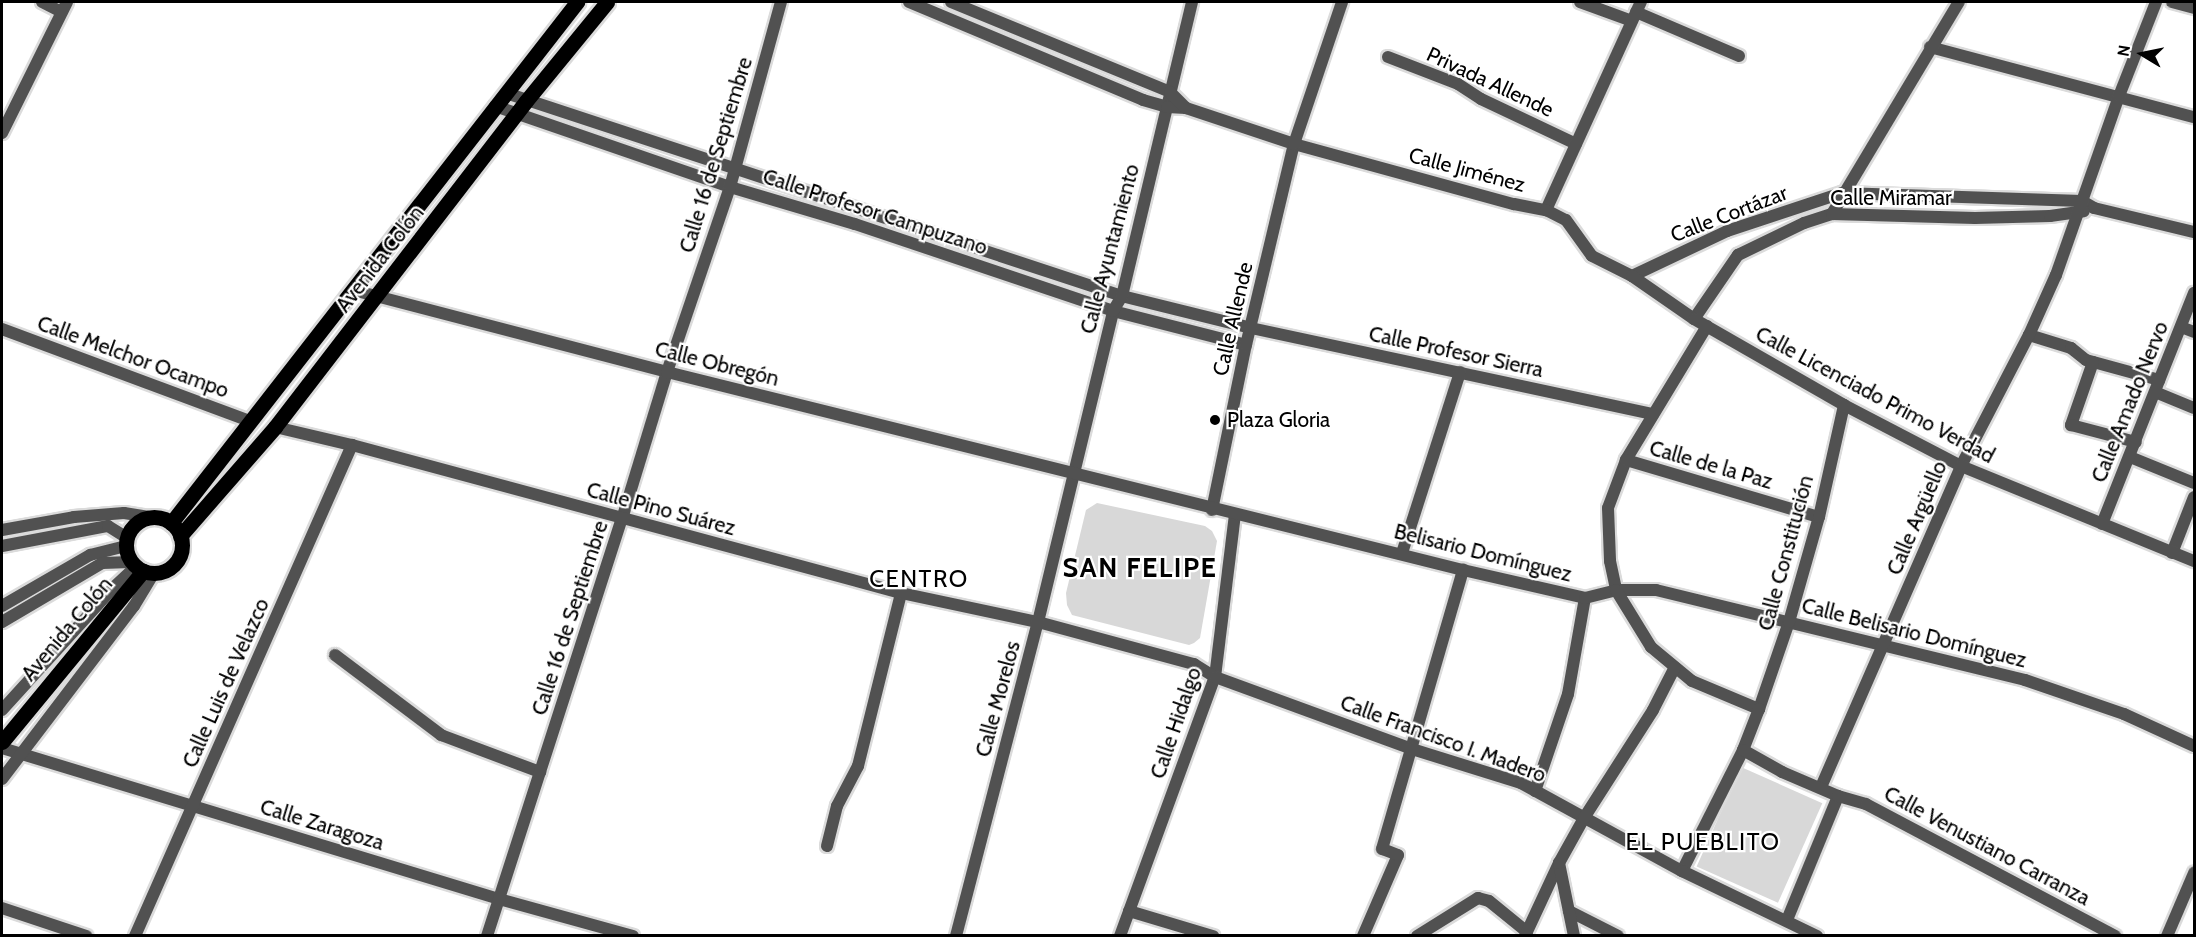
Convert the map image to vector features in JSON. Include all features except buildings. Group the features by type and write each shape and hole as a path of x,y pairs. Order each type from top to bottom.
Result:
{"main road":[{"name":"Avenida Colón","path":"176,530 250,421 577,2"},
{"name":"Avenida Colón","path":"176,530 275,427 378,297 526,101 607,2"},
{"path":"149,517 161,518 176,530 180,554 170,568 141,568 126,542 135,524 149,517"},
{"name":"Avenida Colón","path":"2,742 141,568"}],"street":[{"path":"2,133 65,7 42,2"},
{"name":"Calle 16 de Septiembre","path":"487,936 622,519 667,372 730,187 781,2"},
{"name":"Calle Jiménez","path":"909,2 1167,107 1186,108 1294,144 1514,204 1546,210 1566,220 1592,256 1632,276 1707,326"},
{"name":"Calle Jiménez","path":"951,2 1170,92 1186,108"},
{"name":"Calle Ayuntamiento","path":"1073,472 1113,311 1122,296 1192,2"},
{"name":"Calle Allende","path":"1212,510 1246,345 1294,144 1342,2"},
{"path":"1580,2 1636,11 1739,56"},
{"path":"1832,214 1842,193 1959,2"},
{"name":"Calle Argüello","path":"1821,787 1961,466 2029,335 2056,275 2119,96 2156,2"},
{"path":"2172,2 2194,8"},
{"path":"1546,210 1636,11"},
{"path":"980,31 985,16"},
{"path":"1053,62 1059,47"},
{"path":"1930,47 2194,117"},
{"name":"Privada Allende","path":"1388,57 1458,84 1481,99 1576,144"},
{"name":"Calle Profesor Campuzano","path":"506,93 1122,296 1251,328"},
{"name":"Calle Profesor Campuzano","path":"495,106 730,187 855,224 1113,311 1246,345"},
{"name":"Calle Miramar","path":"1842,193 2094,208 2194,232"},
{"name":"Calle Cortázar","path":"1632,276 1727,231 1842,193"},
{"name":"Calle Miramar","path":"1694,319 1738,255 1804,224 1832,214 1975,218 2080,207"},
{"path":"855,224 859,210"},
{"path":"956,258 961,244"},
{"path":"982,266 987,253"},
{"name":"Calle Obregón","path":"352,290 667,372 1073,472"},
{"name":"Calle Amado Nervo","path":"2102,524 2194,293"},
{"path":"1707,326 1626,460 1608,508 1610,561 1616,590 1651,647 1692,681 1760,710"},
{"name":"Calle Licenciado Primo Verdad","path":"1707,326 1844,405 1961,466 2194,561"},
{"path":"2181,327 2194,332"},
{"name":"Calle Profesor Sierra","path":"1251,328 1653,414"},
{"name":"Calle Melchor Ocampo","path":"2,329 250,421"},
{"path":"2029,335 2071,348 2093,362 2157,386 2194,408"},
{"path":"2093,362 2071,425 2136,442"},
{"path":"1402,553 1460,372"},
{"name":"Calle Constitución","path":"1682,871 1743,750 1760,710 1789,622 1819,517 1844,405"},
{"name":"Calle Pino Suárez","path":"275,427 901,593 1038,622"},
{"name":"Calle Luis de Velazco","path":"135,936 352,446"},
{"path":"2130,457 2194,483"},
{"name":"Calle de la Paz","path":"1626,460 1819,517"},
{"path":"1073,472 1212,510"},
{"name":"Calle Morelos","path":"956,936 1038,622 1073,472"},
{"path":"2172,553 2194,497"},
{"name":"Belisario Domínguez","path":"1212,510 1585,598 1568,694 1535,791"},
{"path":"2,530 124,513 149,517"},
{"name":"Calle Hidalgo","path":"1120,936 1215,677 1235,514"},
{"path":"35,524 38,538"},
{"path":"2,546 108,526 126,542 90,555 2,606"},
{"path":"2,622 102,563 112,561 141,568"},
{"path":"2,710 112,589 141,568"},
{"path":"2,779 134,606 141,568"},
{"path":"1363,936 1398,855 1382,849 1463,570"},
{"name":"Calle Belisario Domínguez","path":"1585,598 1616,590 1656,590 1885,644 2025,680 2124,714 2194,746"},
{"path":"827,846 837,806 858,766 901,593"},
{"name":"Calle Francisco I. Madero","path":"1038,622 1194,664 1215,677 1412,749 1521,783 1682,871 1787,920 1798,931 1817,936"},
{"path":"335,656 441,735 540,772"},
{"path":"1417,936 1473,900 1483,898 1526,934 1559,863 1584,818 1653,710 1675,667"},
{"name":"Calle Zaragoza","path":"2,748 499,899 633,936"},
{"name":"Calle Venustiano Carranza","path":"1743,750 1782,772 1838,796 1866,804 2115,936"},
{"path":"1787,920 1838,796"},
{"path":"1559,863 1574,936"},
{"path":"2167,936 2194,873"},
{"path":"2,908 86,936"},
{"path":"1569,910 1618,936"},
{"path":"1129,911 1214,936"}],"shaded area":[{"path":"1097,503 1205,526 1212,531 1217,541 1200,638 1194,643 1189,645 1072,615 1067,605 1066,593 1086,510"},
{"path":"1741,767 1822,803 1778,903 1697,867"}],"place":[{"name":"Plaza Gloria","path":"1215,420"}],"district":[{"name":"SAN FELIPE","path":"1140,568"},
{"name":"CENTRO","path":"919,579"},
{"name":"EL PUEBLITO","path":"1703,842"}]}
